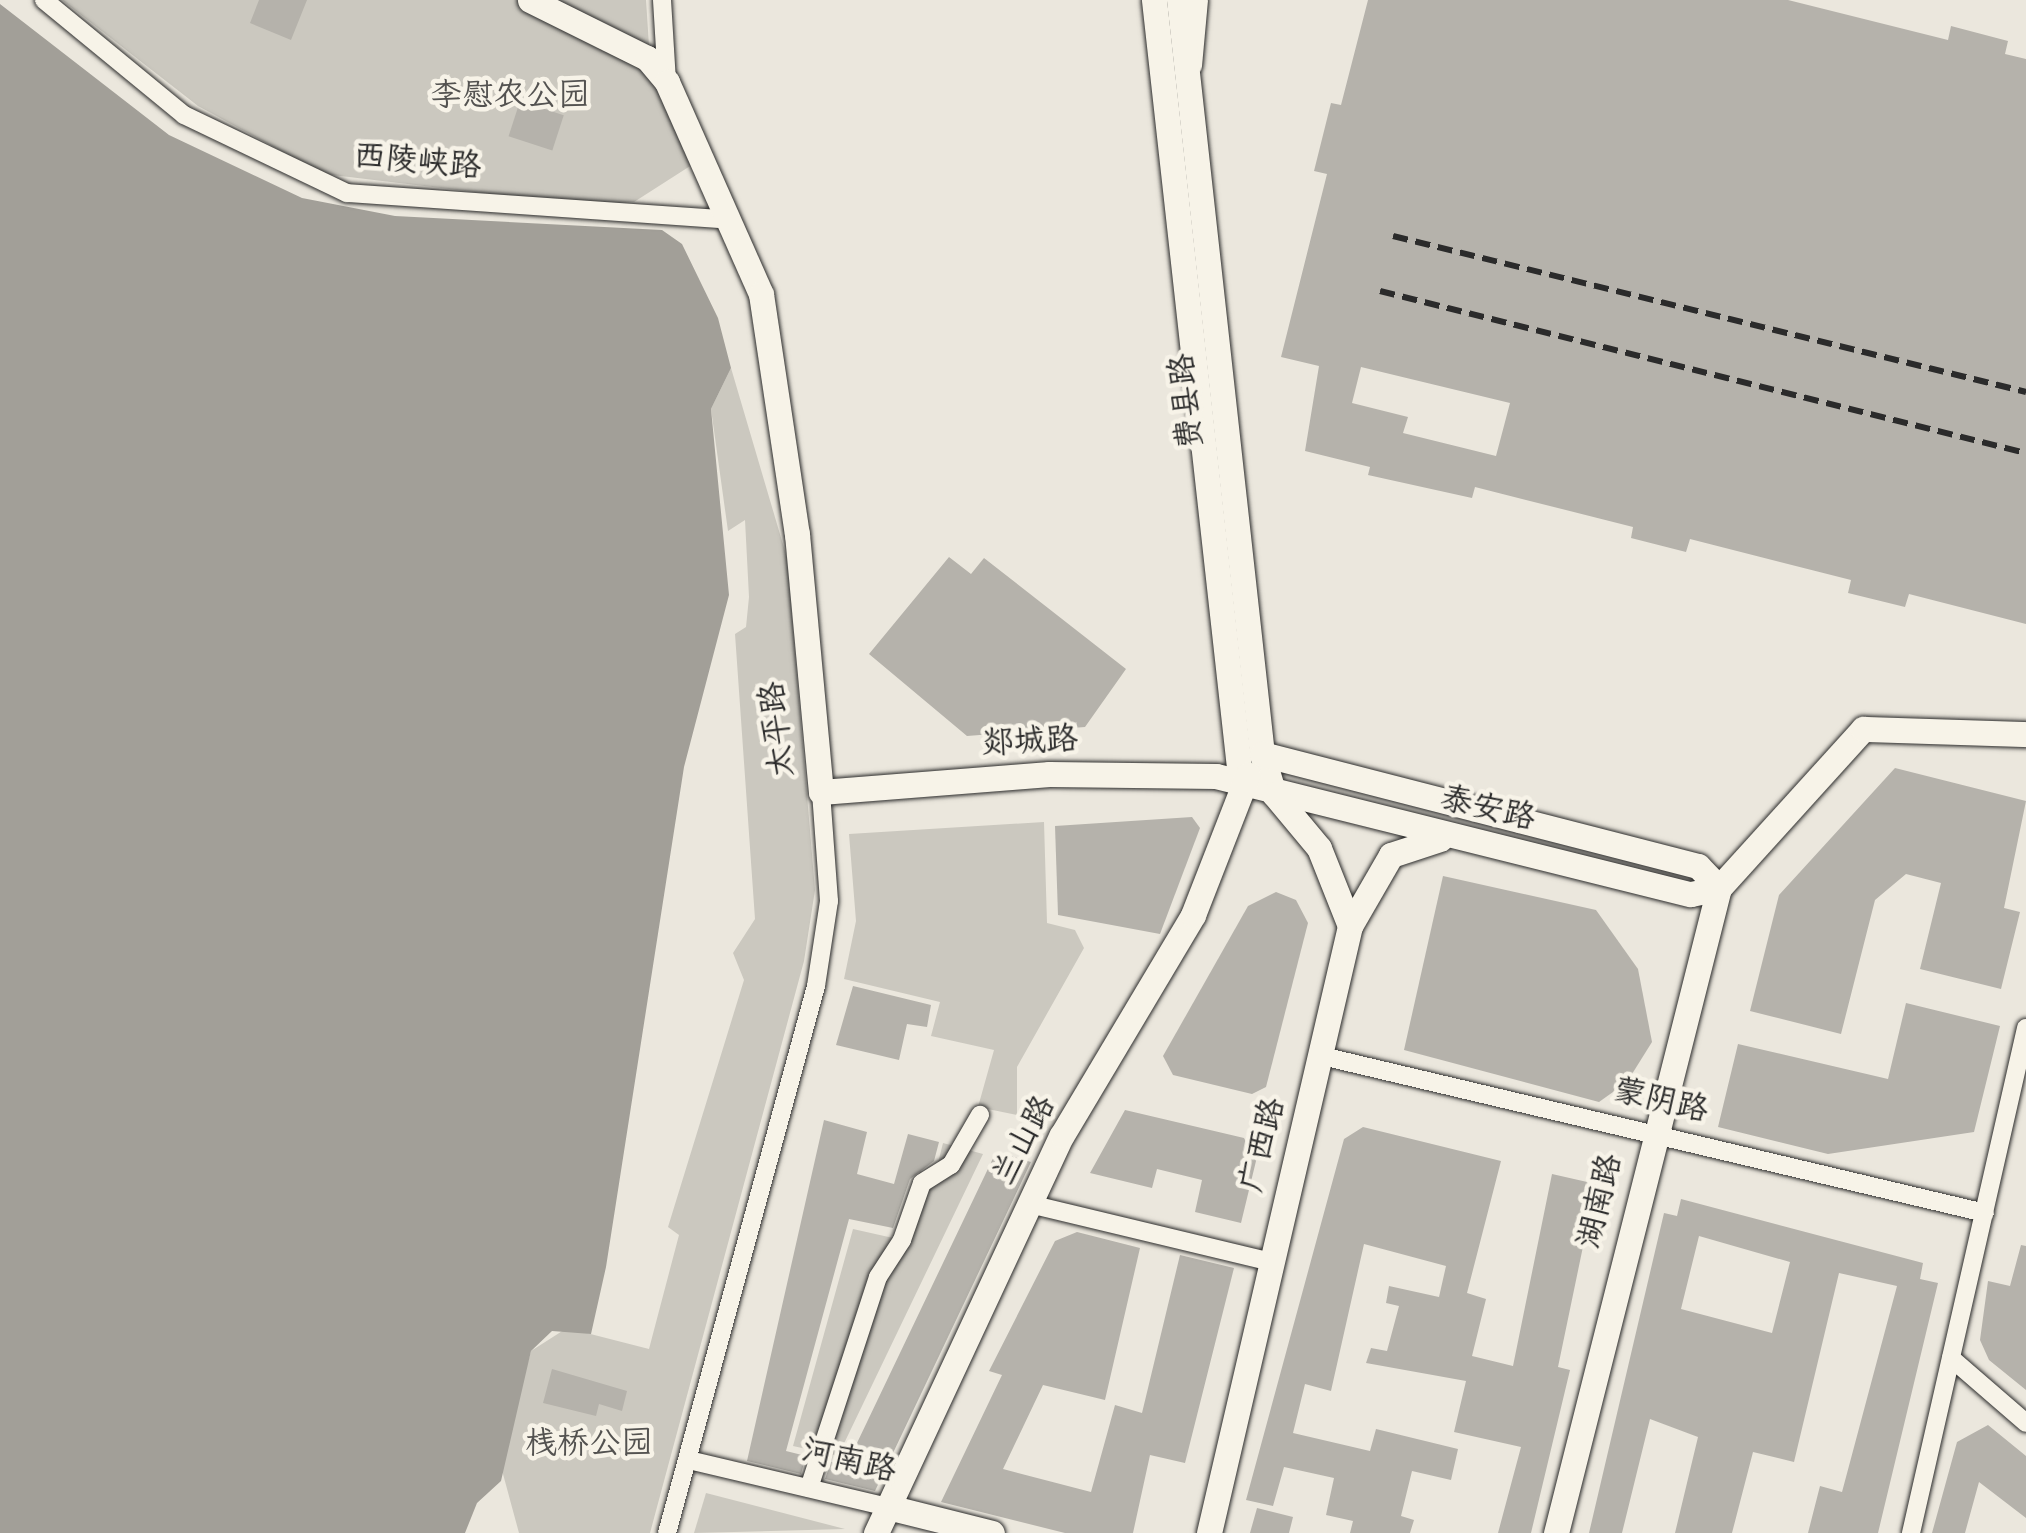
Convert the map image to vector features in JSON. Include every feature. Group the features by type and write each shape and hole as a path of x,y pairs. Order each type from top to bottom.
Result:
{"main road":[{"name":"太平路","path":"530,0 646,58 667,82 721,219 761,294 773,350 822,792"},
{"name":"费县路","path":"1154,0 1241,785"},
{"name":"费县路","path":"1179,0 1262,754 1274,794"},
{"path":"1719,888 1863,729 2020,740"},
{"path":"1241,785 1262,754"},
{"name":"泰安路","path":"1262,754 1698,866 1719,888"},
{"name":"郯城路","path":"822,792 1050,774 1216,776 1241,785"},
{"name":"泰安路","path":"1241,785 1690,894 1719,888"},
{"name":"兰山路","path":"876,1533 1030,1204 1180,942 1241,785"},
{"path":"1274,794 1319,848 1350,926"},
{"name":"广西路","path":"1209,1533 1350,926 1391,855 1455,838"},
{"name":"湖南路","path":"1556,1533 1719,888"},
{"name":"河南路","path":"888,1507 992,1533"}],"street":[{"name":"西陵峡路","path":"44,0 184,114 347,193 721,219"},
{"path":"662,0 667,82"},
{"path":"1188,91 1199,0"},
{"name":"太平路","path":"667,1533 816,986 830,901 822,792"},
{"path":"1911,1533 1984,1213 2018,1098 2026,1028"},
{"name":"蒙阴路","path":"1322,1056 1984,1213"},
{"path":"808,1488 878,1277 902,1240 922,1182 950,1165 980,1115"},
{"path":"1030,1204 1272,1262"},
{"path":"1951,1358 2026,1423"},
{"name":"河南路","path":"689,1460 888,1507"}],"green space":[{"name":"李慰农公园","path":"62,0 646,0 649,46 698,161 634,202 584,205 324,174 198,106"},
{"name":"栈桥公园","path":"731,368 787,558 815,890 804,961 650,1533 519,1533 500,1463 531,1351 567,1328 649,1349 679,1235 668,1227 744,980 733,953 755,919 735,634 746,627 749,597 745,520 728,531 711,409"},
{"path":"1044,822 1047,923 1075,930 1084,948 1017,1067 1017,1115 978,1107 994,1050 931,1036 940,1002 844,979 856,921 849,834"},
{"path":"943,1143 983,1154 838,1456 793,1446 853,1229 902,1240 920,1171 935,1175"},
{"path":"706,1493 845,1529 694,1533"}],"shaded area":[{"path":"0,4 169,135 302,198 395,216 662,230 682,244 718,318 731,368 711,409 729,595 684,767 606,1267 591,1334 552,1331 531,1351 501,1481 477,1503 465,1533 0,1533"}],"building":[{"path":"259,0 307,0 291,40 250,23"},
{"path":"1368,0 1788,0 1948,40 1951,26 2008,41 2005,54 2026,59 2026,624 1909,594 1905,607 1848,593 1851,580 1690,539 1686,552 1631,538 1633,527 1475,487 1472,498 1368,475 1370,467 1305,451 1319,366 1281,357 1327,174 1314,171 1331,103 1341,105","holes":["1361,367 1510,403 1496,456 1403,433 1408,417 1352,403"]},
{"path":"520,101 564,115 552,150 509,136"},
{"path":"949,557 971,574 984,558 1126,669 1085,727 967,736 869,654"},
{"path":"1895,768 2026,801 2004,908 2020,912 2001,989 1920,969 1941,883 1906,874 1875,900 1841,1034 1750,1011 1779,895"},
{"path":"1192,817 1200,828 1160,934 1058,915 1055,826"},
{"path":"1443,876 1596,910 1638,969 1652,1042 1627,1082 1599,1102 1404,1050"},
{"path":"1276,892 1296,900 1308,923 1266,1087 1252,1094 1173,1075 1163,1056 1248,906"},
{"path":"853,986 931,1005 927,1027 907,1024 899,1060 836,1045"},
{"path":"1906,1003 2000,1026 1974,1132 1828,1154 1718,1127 1738,1044 1888,1079"},
{"path":"1125,1110 1244,1138 1256,1161 1241,1223 1195,1212 1202,1180 1157,1169 1152,1188 1090,1173"},
{"path":"824,1120 867,1132 857,1174 894,1184 908,1134 939,1142 934,1161 910,1179 893,1228 849,1219 786,1451 806,1456 801,1474 747,1461"},
{"path":"1363,1127 1501,1161 1467,1293 1486,1299 1472,1356 1513,1366 1552,1174 1596,1184 1558,1367 1570,1370 1531,1533 1498,1533 1521,1447 1454,1432 1466,1381 1366,1363 1371,1348 1387,1351 1399,1306 1386,1303 1389,1286 1439,1297 1446,1266 1364,1244 1331,1391 1305,1384 1293,1433 1370,1451 1376,1429 1458,1449 1451,1480 1412,1471 1401,1516 1414,1520 1410,1533 1350,1533 1353,1521 1326,1515 1334,1478 1284,1467 1273,1506 1246,1500 1344,1139"},
{"path":"996,1152 1031,1162 875,1491 825,1479 831,1462 846,1466"},
{"path":"1681,1199 1923,1263 1920,1279 1938,1283 1878,1533 1808,1533 1820,1486 1842,1492 1897,1286 1839,1273 1794,1462 1753,1452 1732,1533 1675,1533 1698,1437 1650,1419 1622,1533 1589,1533 1664,1213 1677,1216","holes":["1699,1236 1790,1262 1772,1333 1681,1309"]},
{"path":"1077,1232 1140,1248 1105,1400 1043,1385 1003,1469 1091,1492 1115,1405 1142,1413 1180,1255 1234,1268 1185,1463 1150,1455 1133,1533 1065,1533 941,1502 1002,1375 989,1371 1055,1241"},
{"path":"2021,1245 2026,1246 2026,1390 1989,1360 1980,1340 1988,1281 2010,1286"},
{"path":"552,1369 627,1391 622,1411 599,1404 596,1416 543,1403"},
{"path":"1988,1425 2026,1456 2026,1518 1979,1482 1965,1533 1932,1533 1957,1442"},
{"path":"1257,1508 1293,1517 1289,1533 1250,1533"}],"railway":[{"path":"1393,236 2026,392"},
{"path":"1380,291 2026,453"}]}
